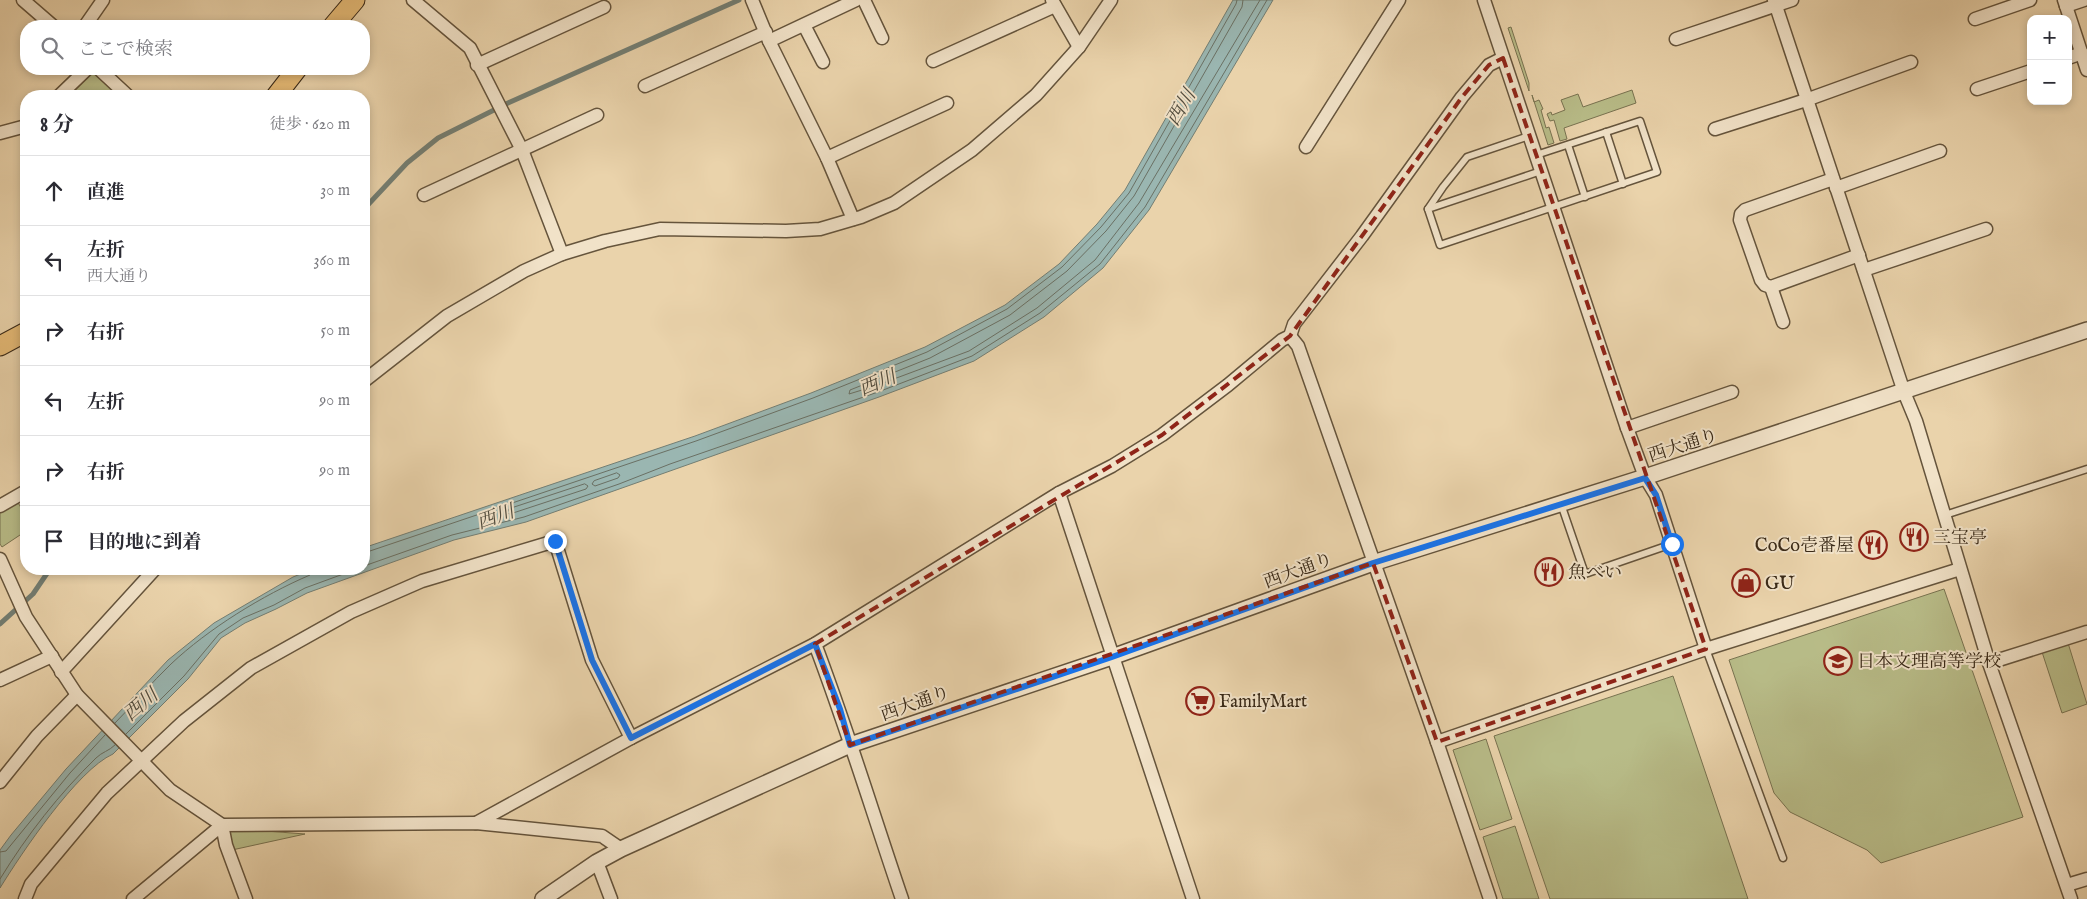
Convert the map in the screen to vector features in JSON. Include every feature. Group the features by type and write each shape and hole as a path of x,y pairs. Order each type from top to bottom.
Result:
{"main road":[{"path":"338,20 355,0"},
{"path":"281,90 292,75"},
{"path":"0,346 20,335"}],"street":[{"path":"23,0 46,20"},
{"path":"88,20 102,0"},
{"path":"413,0 470,48 522,150 562,254"},
{"path":"752,0 767,36 827,158 852,219"},
{"path":"645,86 767,36 804,25 856,0"},
{"path":"864,0 882,38"},
{"path":"370,376 447,316 524,271 562,254 605,241 660,229 786,231 820,229 894,203 972,150 1036,95 1079,47 1111,0"},
{"path":"1306,147 1399,0"},
{"path":"1484,0 1627,428 1645,478 1656,495 1706,649"},
{"path":"1676,38 1775,3 1792,0"},
{"path":"1975,19 2030,0"},
{"path":"2084,0 2065,3 2087,70"},
{"path":"933,61 1054,3 1079,47"},
{"path":"1775,3 1904,392 1916,421 1989,663 2071,899"},
{"path":"477,65 604,7"},
{"path":"804,25 824,62"},
{"path":"2072,57 2082,54"},
{"path":"476,823 631,738 815,644 1060,493 1112,466 1162,435 1228,385 1282,340 1290,336 1294,324 1362,236 1462,97 1489,65 1503,58"},
{"path":"1715,129 1806,100 1911,62"},
{"path":"1977,89 2027,72"},
{"path":"65,90 81,75"},
{"path":"105,75 122,90"},
{"path":"827,158 947,103"},
{"path":"424,195 597,115"},
{"path":"0,133 20,128"},
{"path":"1859,255 1771,287 1765,285 1760,280 1740,220 1741,214 1745,210 1940,151"},
{"path":"1864,270 1986,229"},
{"path":"1771,287 1783,322"},
{"name":"西大通り","path":"543,899 597,862 621,849 850,745 1112,657 1373,563 1645,478 2087,330"},
{"path":"1290,336 1298,346 1490,899"},
{"path":"1627,428 1732,392"},
{"path":"1060,493 1112,657 1193,899"},
{"path":"0,506 20,494"},
{"path":"25,899 31,884 138,758 251,668 343,616 422,580 555,541 592,660 631,738"},
{"path":"0,559 26,617 52,656 60,672 77,695 170,790 222,825 476,823 602,836 621,849"},
{"path":"1437,742 1706,649 1960,569"},
{"path":"60,672 149,575"},
{"path":"1989,663 2087,632"},
{"path":"815,644 840,709 850,745 902,899"},
{"path":"0,680 52,656"},
{"path":"0,782 37,736 77,695"},
{"path":"133,899 222,825"},
{"path":"222,825 226,845 246,899"},
{"path":"597,862 611,899"},
{"path":"2067,885 2087,879"}],"lane":[{"path":"1428,209 1440,245 1657,172 1640,121 1536,155"},
{"path":"1606,132 1623,184"},
{"path":"1428,209 1443,186 1467,157 1529,136"},
{"path":"1568,145 1585,197"},
{"path":"1428,209 1541,171"},
{"path":"1945,515 2087,468"},
{"path":"1560,504 1585,574 1672,544"},
{"path":"1706,649 1783,858"}],"highlighted area":[{"path":"1503,58 1706,649 1437,742 1373,563 850,745 815,644 1162,435 1290,336 1462,97 1489,65"}],"green space":[{"path":"1511,27 1529,83 1529,91 1508,28"},
{"path":"83,75 103,75 120,90 68,90"},
{"path":"1632,90 1636,103 1564,128 1567,139 1560,141 1554,120 1550,121 1547,114 1551,112 1552,115 1565,110 1561,100 1578,94 1583,107"},
{"path":"1539,100 1543,109 1541,110 1546,128 1549,127 1554,143 1548,145 1534,102"},
{"path":"17,501 20,506 20,535 2,547 0,544 0,510"},
{"path":"1944,589 2023,817 1881,863 1867,850 1790,812 1774,793 1729,660"},
{"path":"2068,643 2087,704 2062,713 2042,652"},
{"path":"1673,676 1748,899 1550,899 1494,736"},
{"path":"1486,739 1512,819 1480,830 1453,750"},
{"path":"1515,826 1539,899 1503,899 1483,837"},
{"path":"226,828 305,834 232,850"}],"water":[{"name":"西川","path":"1233,0 1273,0 1149,210 1103,268 1044,317 974,361 879,397 526,522 454,540 370,570 370,546 695,436 811,393 925,347 1005,305 1059,264 1097,224 1125,190"},
{"name":"西川","path":"298,575 357,575 307,593 245,623 221,638 188,679 113,754 99,763 67,794 35,835 0,888 0,850 11,835 66,769 168,660 214,623"}],"waterway":[{"path":"370,203 407,163 438,138 508,103 739,0"},
{"path":"0,624 33,594 46,575"}],"place":[{"name":"三宝亭","path":"1914,537"},
{"name":"CoCo壱番屋","path":"1873,545"},
{"name":"魚べい","path":"1549,572"},
{"name":"GU","path":"1746,583"},
{"name":"日本文理高等学校","path":"1838,661"},
{"name":"FamilyMart","path":"1200,701"}],"route":[{"path":"555,541 592,660 631,738 815,644 840,709 850,745 1112,657 1373,563 1645,478 1656,495 1672,544"}]}
